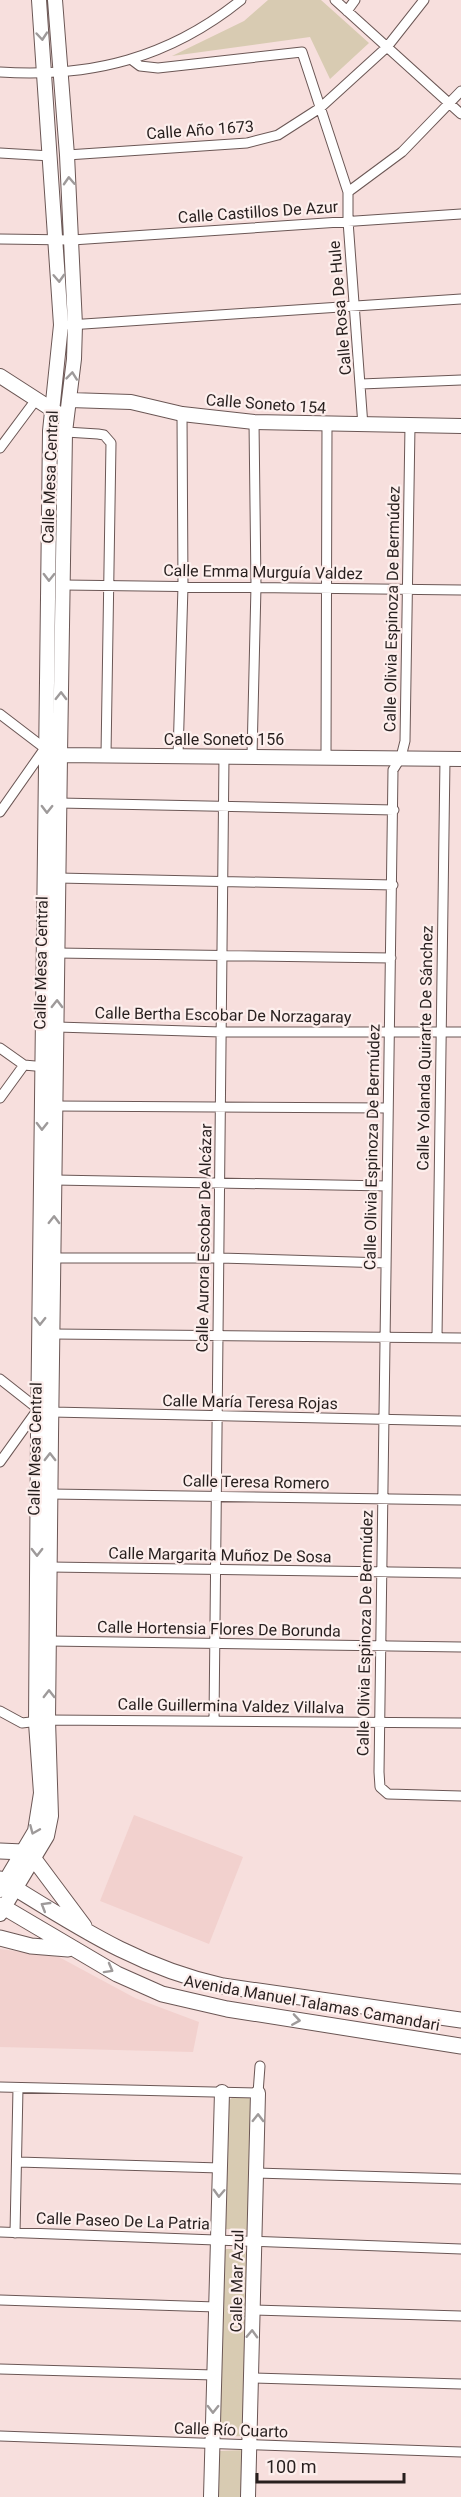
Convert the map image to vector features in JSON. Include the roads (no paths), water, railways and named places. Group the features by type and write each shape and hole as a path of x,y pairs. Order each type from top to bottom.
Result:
{"main road":[{"name":"Calle Mesa Central","path":"1,1909 5,1885 29,1855 40,1809 42,1721 50,1067 50,431 68,325 57,239 39,0"},
{"name":"Calle Mesa Central","path":"42,1721 49,1641 50,1494 45,1411 53,1334 56,1106 50,1067 57,1027 59,803 51,751 64,585 65,432 70,400 68,325 72,240 56,0"},
{"path":"0,376 35,401 67,418"},
{"name":"Calle Soneto 154","path":"70,400 131,402 152,405 182,414 254,422 363,426 461,426"},
{"name":"Calle Soneto 156","path":"51,751 106,755 461,759"},
{"path":"0,1851 29,1855 87,1931"},
{"name":"Avenida Manuel Talamas Camandari","path":"5,1885 133,1957 187,1978 223,1986 461,2020"},
{"name":"Avenida Manuel Talamas Camandari","path":"1,1909 139,1984 190,2002 461,2046"},
{"path":"0,1938 31,1946 75,1950"},
{"name":"Calle Mar Azul","path":"211,2497 222,2092"},
{"name":"Calle Mar Azul","path":"248,2497 258,2093"}],"street":[{"path":"0,72 62,72 132,60 203,26 241,0"},
{"path":"335,0 461,114"},
{"path":"347,11 355,0"},
{"name":"Calle Año 1673","path":"67,155 265,140 291,128 320,108 387,47 424,0"},
{"name":"Calle Rosa De Hule","path":"132,60 140,66 158,68 302,52 348,192 348,221 363,426"},
{"path":"348,192 402,152 451,104 461,91"},
{"path":"0,153 51,156"},
{"name":"Calle Castillos De Azur","path":"0,239 72,240 461,214"},
{"path":"68,325 461,299"},
{"path":"361,384 461,380"},
{"path":"0,448 35,401"},
{"path":"178,755 183,586 182,414"},
{"path":"252,756 256,586 254,422"},
{"path":"326,756 327,425"},
{"name":"Calle Olivia Espinoza De Bermúdez","path":"410,426 405,741 401,757 393,770 379,1723 380,1787 388,1794 461,1796"},
{"path":"50,431 104,435 111,443 106,755"},
{"name":"Calle Emma Murguía Valdez","path":"64,585 461,590"},
{"path":"0,714 51,751 0,812"},
{"name":"Calle Aurora Escobar De Alcázar","path":"214,1720 224,756"},
{"name":"Calle Yolanda Quirarte De Sánchez","path":"437,1337 445,759"},
{"path":"59,803 394,810"},
{"path":"58,878 223,884 393,885"},
{"path":"57,953 391,958"},
{"name":"Calle Bertha Escobar De Norzagaray","path":"57,1027 220,1032 461,1032"},
{"path":"0,1048 24,1065 50,1067"},
{"path":"0,1098 24,1065"},
{"path":"56,1106 388,1108"},
{"path":"55,1180 387,1186"},
{"path":"54,1258 219,1258 386,1263"},
{"path":"53,1334 461,1338"},
{"path":"0,1379 45,1411 0,1462"},
{"name":"Calle María Teresa Rojas","path":"45,1411 216,1417 461,1421"},
{"name":"Calle Teresa Romero","path":"50,1494 461,1500"},
{"name":"Calle Margarita Muñoz De Sosa","path":"50,1567 461,1573"},
{"name":"Calle Hortensia Flores De Borunda","path":"49,1641 461,1647"},
{"name":"Calle Guillermina Valdez Villalva","path":"0,1711 22,1723 214,1720 461,1723"},
{"name":"Calle Mar Azul","path":"258,2093 260,2066"},
{"path":"0,2087 258,2093"},
{"path":"15,2233 18,2088"},
{"path":"18,2162 220,2168"},
{"path":"256,2173 461,2179"},
{"name":"Calle Paseo De La Patria","path":"0,2232 461,2249"},
{"path":"0,2300 216,2307"},
{"path":"253,2310 461,2316"},
{"path":"0,2369 214,2375"},
{"path":"251,2378 461,2384"},
{"name":"Calle Río Cuarto","path":"0,2436 461,2452"}]}
